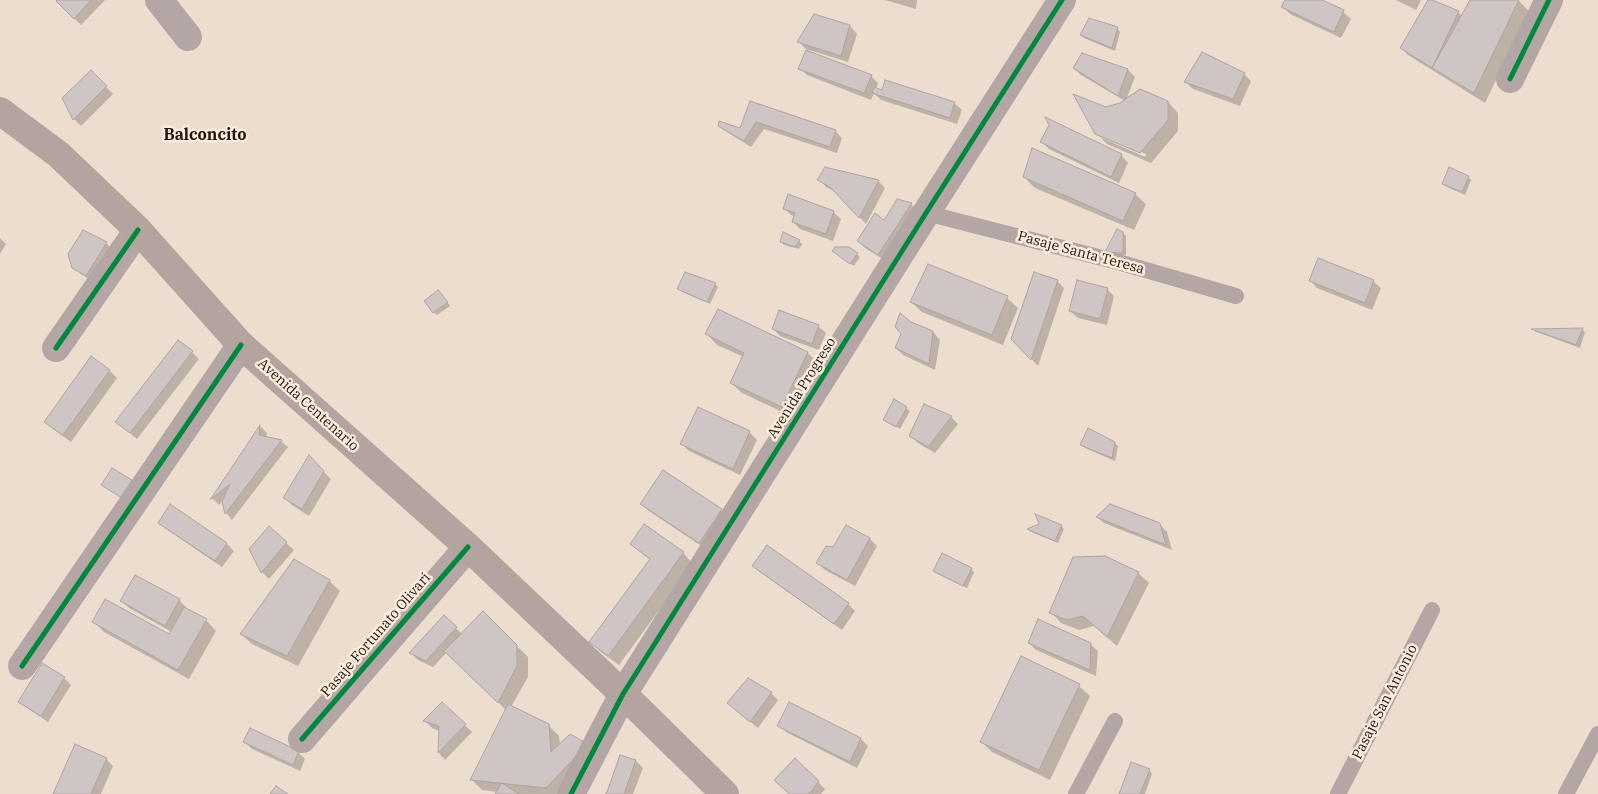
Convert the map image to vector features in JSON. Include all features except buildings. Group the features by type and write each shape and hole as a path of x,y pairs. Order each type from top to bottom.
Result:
{"main road":[{"name":"Avenida Centenario","path":"0,111 58,154 138,230 241,345 468,547 725,794"}],"street":[{"path":"159,0 188,37"},
{"name":"Avenida Progreso","path":"571,794 623,694 1062,0"},
{"path":"1510,79 1549,0"},
{"path":"56,348 138,230"},
{"path":"22,666 241,345"},
{"name":"Pasaje Fortunato Olivari","path":"302,739 468,547"}],"lane":[{"name":"Pasaje Santa Teresa","path":"926,214 1118,262 1236,296"},
{"name":"Pasaje San Antonio","path":"1338,794 1432,610"},
{"path":"1076,794 1114,720"},
{"path":"1566,794 1598,734"}],"cycle path":[{"path":"571,794 623,694 1062,0"},
{"path":"1510,79 1549,0"},
{"path":"56,348 138,230"},
{"path":"22,666 241,345"},
{"path":"302,739 468,547"}],"district":[{"name":"Balconcito","path":"205,135"}]}
